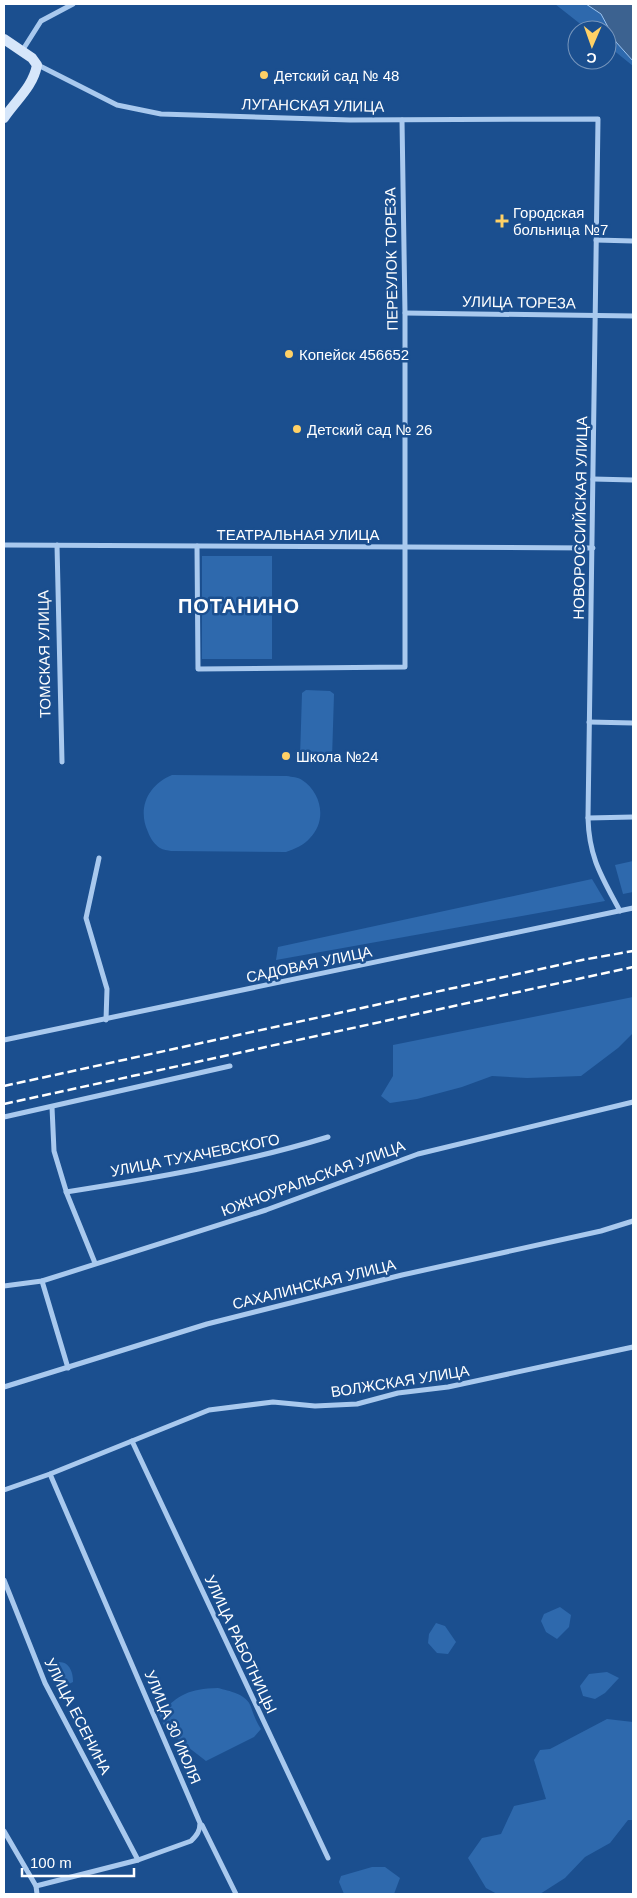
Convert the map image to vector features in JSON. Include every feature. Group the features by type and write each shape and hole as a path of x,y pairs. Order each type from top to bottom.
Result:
{"street":[{"path":"22,52 41,21 73,4"},
{"path":"4,39 32,58 38,65 30,84 4,118"},
{"name":"ЛУГАНСКАЯ УЛИЦА","path":"38,65 117,105 161,114 350,120 598,120"},
{"name":"ПЕРЕУЛОК ТОРЕЗА","path":"197,546 198,669 405,667 405,313 402,120"},
{"name":"НОВОРОССИЙСКАЯ УЛИЦА","path":"598,120 588,818 589,840 594,861 620,911"},
{"path":"596,240 633,241"},
{"name":"УЛИЦА ТОРЕЗА","path":"405,313 633,316"},
{"path":"593,479 633,480"},
{"name":"ТЕАТРАЛЬНАЯ УЛИЦА","path":"4,545 593,548"},
{"name":"ТОМСКАЯ УЛИЦА","path":"57,545 62,762"},
{"path":"589,722 633,723"},
{"path":"588,818 633,817"},
{"path":"99,858 86,918 107,989 106,1020"},
{"name":"САДОВАЯ УЛИЦА","path":"4,1040 633,908"},
{"path":"4,1117 230,1066"},
{"name":"ЮЖНОУРАЛЬСКАЯ УЛИЦА","path":"4,1286 42,1281 266,1210 418,1154 633,1102"},
{"path":"52,1107 54,1151 66,1192 95,1263"},
{"name":"УЛИЦА ТУХАЧЕВСКОГО","path":"66,1192 169,1175 263,1156 328,1137"},
{"name":"САХАЛИНСКАЯ УЛИЦА","path":"4,1387 207,1324 402,1275 601,1232 633,1221"},
{"path":"42,1281 68,1368"},
{"name":"ВОЛЖСКАЯ УЛИЦА","path":"4,1490 50,1474 209,1410 273,1402 315,1406 356,1404 398,1393 448,1387 633,1347"},
{"name":"УЛИЦА РАБОТНИЦЫ","path":"132,1441 328,1858"},
{"name":"УЛИЦА 30 ИЮЛЯ","path":"50,1474 200,1822 236,1894"},
{"name":"УЛИЦА ЕСЕНИНА","path":"4,1580 45,1684 138,1860"},
{"path":"36,1886 138,1860 191,1841 197,1836 200,1822"},
{"path":"4,1831 36,1886 37,1894"}],"shaded area":[{"path":"555,4 633,4 633,66 617,53 617,20 575,20"},
{"path":"586,4 633,4 633,61 617,43 617,20 604,20 601,14"},
{"path":"202,556 272,556 272,659 202,659"},
{"path":"306,690 330,691 334,694 332,758 327,762 304,761 300,757 302,693"},
{"path":"172,775 287,776 299,778 309,786 318,800 320,807 319,824 308,840 286,852 171,851 163,849 158,847 151,839 145,823 144,806 151,791 164,779"},
{"path":"633,861 633,892 623,894 615,865"},
{"path":"592,879 605,901 276,960 278,947"},
{"path":"633,997 633,1033 618,1048 581,1076 527,1078 492,1076 462,1087 417,1099 390,1103 381,1096 393,1076 393,1045"},
{"path":"560,1607 571,1615 569,1627 557,1639 546,1632 541,1621 544,1614"},
{"path":"436,1623 445,1626 456,1642 448,1654 437,1653 428,1643 429,1634"},
{"path":"59,1662 63,1662 68,1666 72,1675 73,1682 65,1686 58,1679 55,1666"},
{"path":"607,1672 619,1678 605,1693 595,1699 583,1696 580,1686 589,1674"},
{"path":"218,1688 246,1699 261,1729 254,1737 206,1761 175,1737 172,1729 165,1728 159,1714 185,1694 192,1691"},
{"path":"607,1719 633,1722 633,1820 628,1820 610,1843 585,1857 565,1878 540,1894 497,1894 486,1888 468,1858 482,1838 501,1834 514,1806 546,1799 534,1760 540,1750 550,1749"},
{"path":"372,1867 385,1867 400,1878 394,1894 344,1894 339,1882 341,1876"}],"railway":[{"path":"4,1086 582,960 633,951"},
{"path":"4,1104 633,967"}],"place":[{"name":"Детский сад № 48","path":"264,75"},
{"name":"Городская больница №7","path":"502,221"},
{"name":"Копейск 456652","path":"289,354"},
{"name":"Детский сад № 26","path":"297,429"},
{"name":"Школа №24","path":"286,756"}],"district":[{"name":"ПОТАНИНО","path":"239,606"}]}
